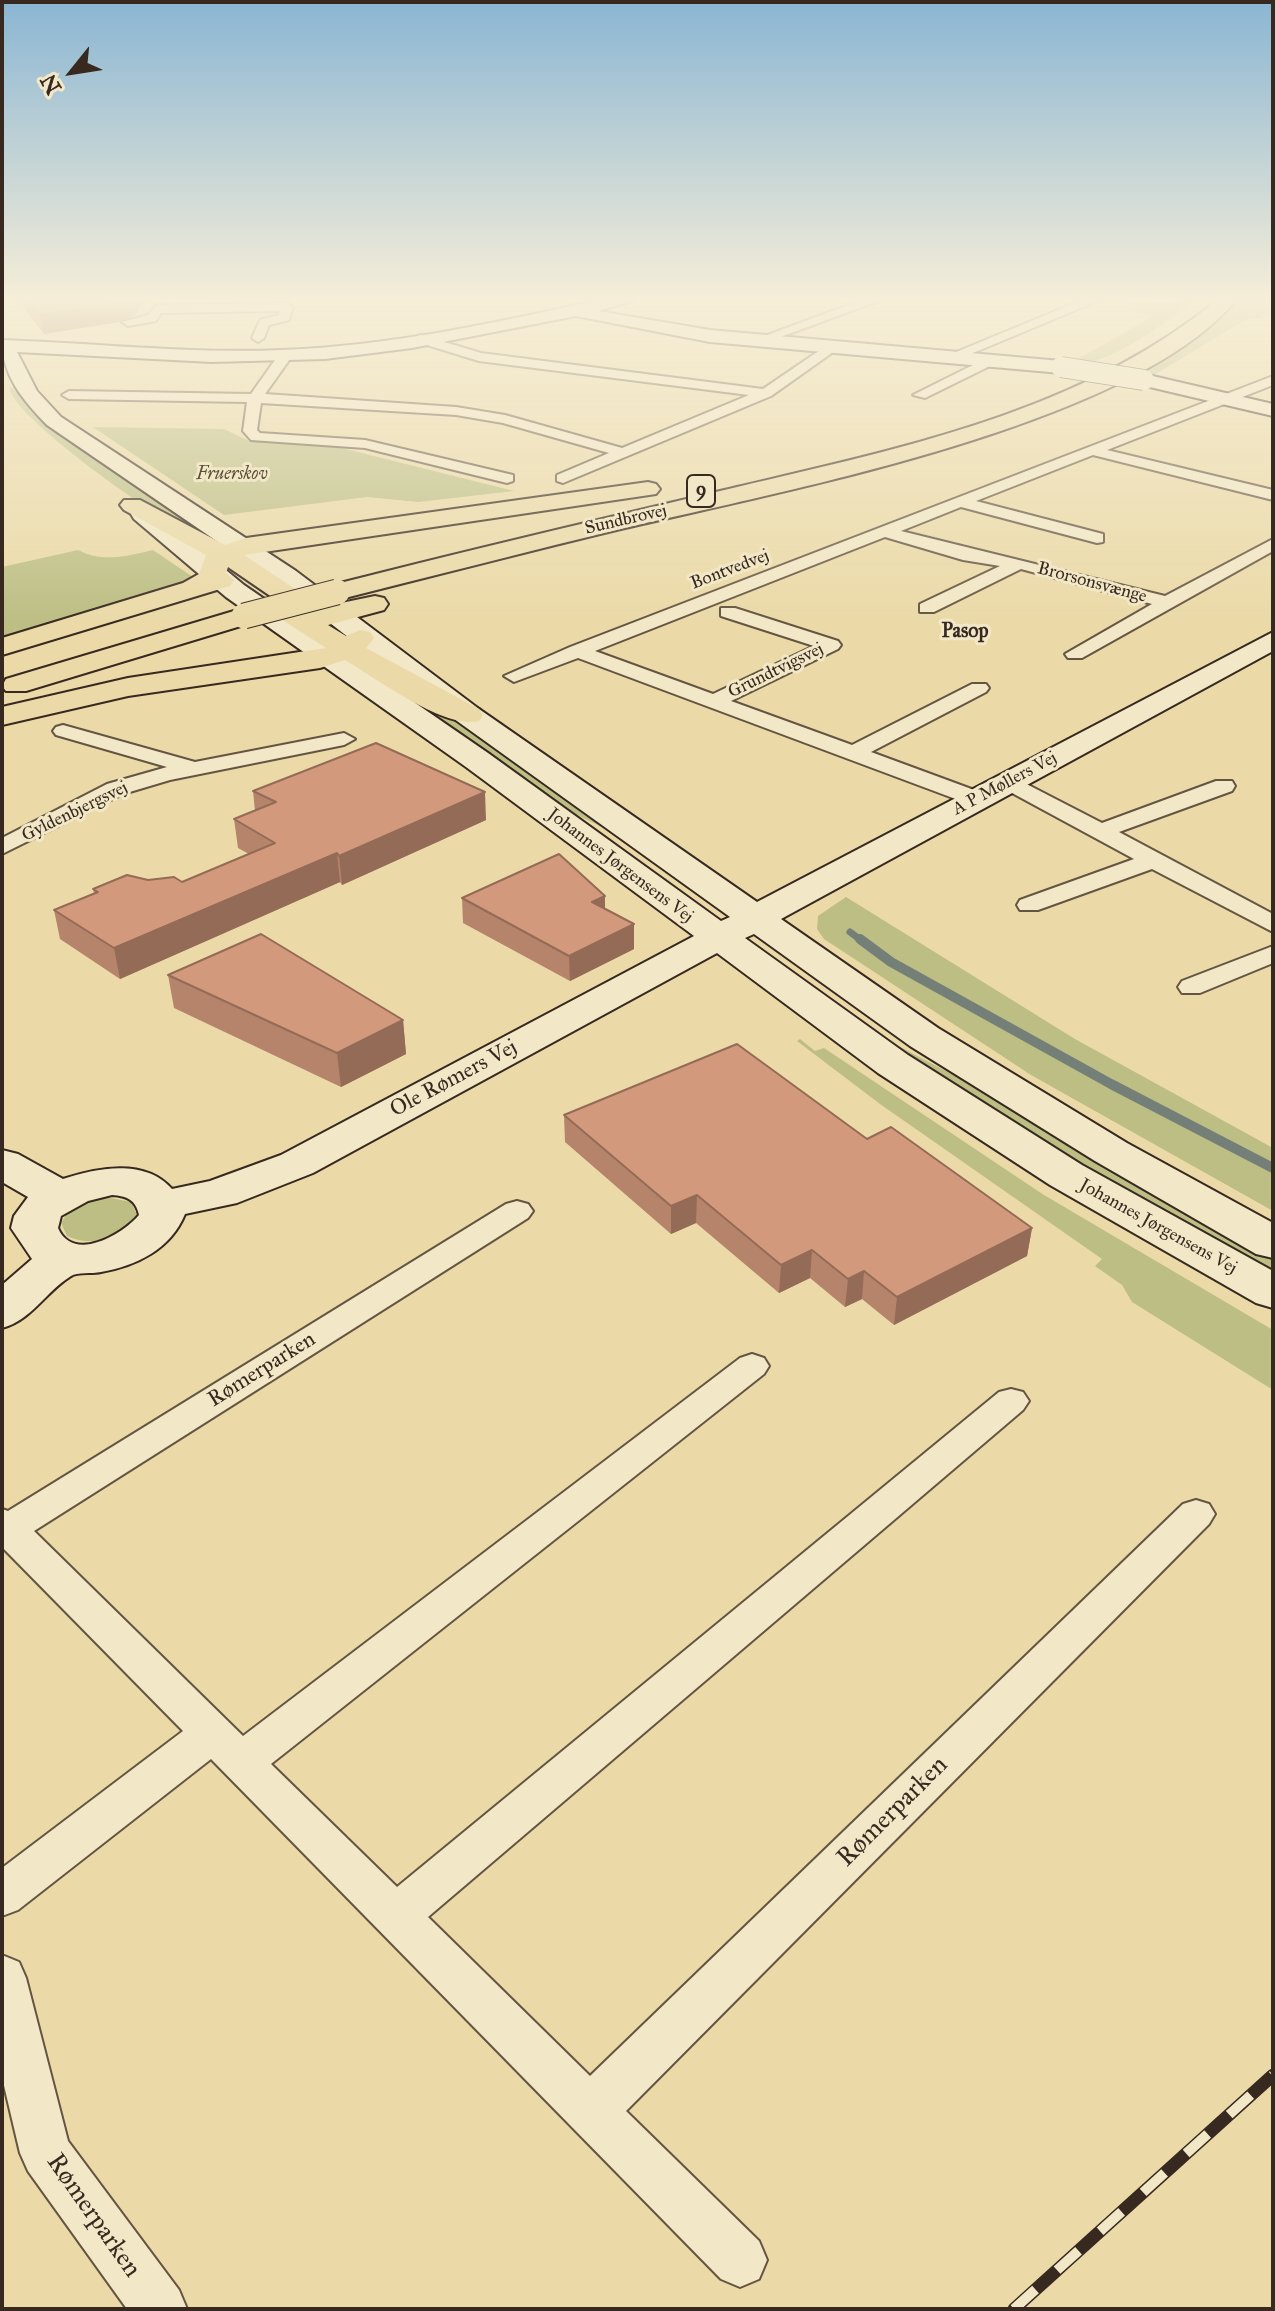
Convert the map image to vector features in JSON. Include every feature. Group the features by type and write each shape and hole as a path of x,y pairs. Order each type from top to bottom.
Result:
{"main road":[{"path":"693,481 873,441 968,408"},
{"name":"Sundbrovej","path":"2,671 223,580 339,621 993,408"},
{"path":"2,716 139,685 339,621 876,464 1034,408"},
{"path":"2,647 223,580 669,485"},
{"path":"126,500 223,580"},
{"name":"Sundbrovej","path":"2,690 223,580"}],"street":[{"path":"14,408 26,423 81,467"},
{"name":"Johannes Jørgensens Vej","path":"41,408 223,580 339,621 477,760 736,928 868,1018 994,1083 1273,1243"},
{"path":"254,408 250,431 256,437 365,444 507,478"},
{"path":"407,408 505,419 624,453"},
{"path":"563,478 731,408"},
{"name":"Bontvedvej","path":"514,676 1207,408"},
{"path":"1094,451 1273,495"},
{"path":"960,502 1097,538"},
{"name":"Brorsonsvænge","path":"883,531 969,556 1019,563 1165,602"},
{"name":"Brorsonsvænge","path":"1075,654 1273,544"},
{"name":"Brorsonsvænge","path":"927,608 1019,563"},
{"name":"Johannes Jørgensens Vej","path":"223,580 339,621 468,715 736,928 893,1064 996,1132 1273,1292"},
{"name":"Grundtvigsvej","path":"713,702 831,645 728,612"},
{"name":"A P Møllers Vej","path":"736,928 1273,640"},
{"name":"Grundtvigsvej","path":"577,651 977,799"},
{"path":"855,752 979,688"},
{"name":"Gyldenbjergsvej","path":"63,731 196,769"},
{"name":"Gyldenbjergsvej","path":"2,847 115,789 344,739"},
{"path":"1009,782 1273,924"},
{"path":"1100,831 1224,786"},
{"path":"1029,905 1154,860"},
{"name":"Ole Rømers Vej","path":"161,1205 221,1193 283,1171 736,928"},
{"path":"1191,987 1273,954"},
{"path":"2,1163 59,1196"},
{"path":"112,1181 145,1187 161,1205 157,1227 133,1247 98,1258 64,1256 39,1241 35,1229 38,1217 59,1196 75,1188 112,1181"},
{"name":"Rømerparken","path":"517,1211 5,1526 740,2260"},
{"path":"2,1312 64,1256"},
{"path":"2,1895 228,1748 752,1366"},
{"path":"396,1916 1011,1401"},
{"name":"Rømerparken","path":"591,2110 1196,1514"},
{"name":"Rømerparken","path":"2,1978 46,2153 160,2309"}],"green space":[{"path":"22,408 34,408 65,436 221,545 144,505 113,484"},
{"name":"Fruerskov","path":"93,427 224,429 249,441 342,448 514,491 418,502 367,497 224,515"},
{"path":"78,550 106,557 153,550 193,577 185,584 2,638 2,567"},
{"path":"353,663 420,694 707,897 702,898 604,828 565,809"},
{"path":"846,897 1075,1039 1273,1148 1273,1211 1031,1075 824,939 817,929 818,916"},
{"path":"800,1039 815,1051 824,1048 1044,1195 1273,1330 1273,1390 1132,1302 1122,1285 1095,1266 1102,1259 880,1104 797,1041"},
{"path":"887,1040 980,1089 1273,1259 1273,1277 1135,1200 895,1051"},
{"path":"101,1196 131,1202 137,1215 133,1224 117,1236 97,1241 67,1236 61,1223 70,1209"}],"building":[{"path":"376,743 485,792 339,856 337,853 114,948 54,910 98,892 93,889 127,875 148,880 174,877 182,882 275,843 234,819 276,802 253,791"},
{"path":"559,854 605,896 592,902 634,924 569,956 462,898"},
{"path":"261,934 403,1020 337,1053 168,975"},
{"path":"737,1044 867,1139 891,1127 1032,1228 897,1297 864,1271 848,1279 812,1250 781,1265 697,1195 671,1206 564,1115"}],"waterway":[{"path":"850,932 862,941"},
{"path":"860,939 891,962 1111,1084 1273,1168"}],"railway":[{"path":"1014,2309 1273,2075"}],"district":[{"name":"Pasop","path":"965,632"}]}
